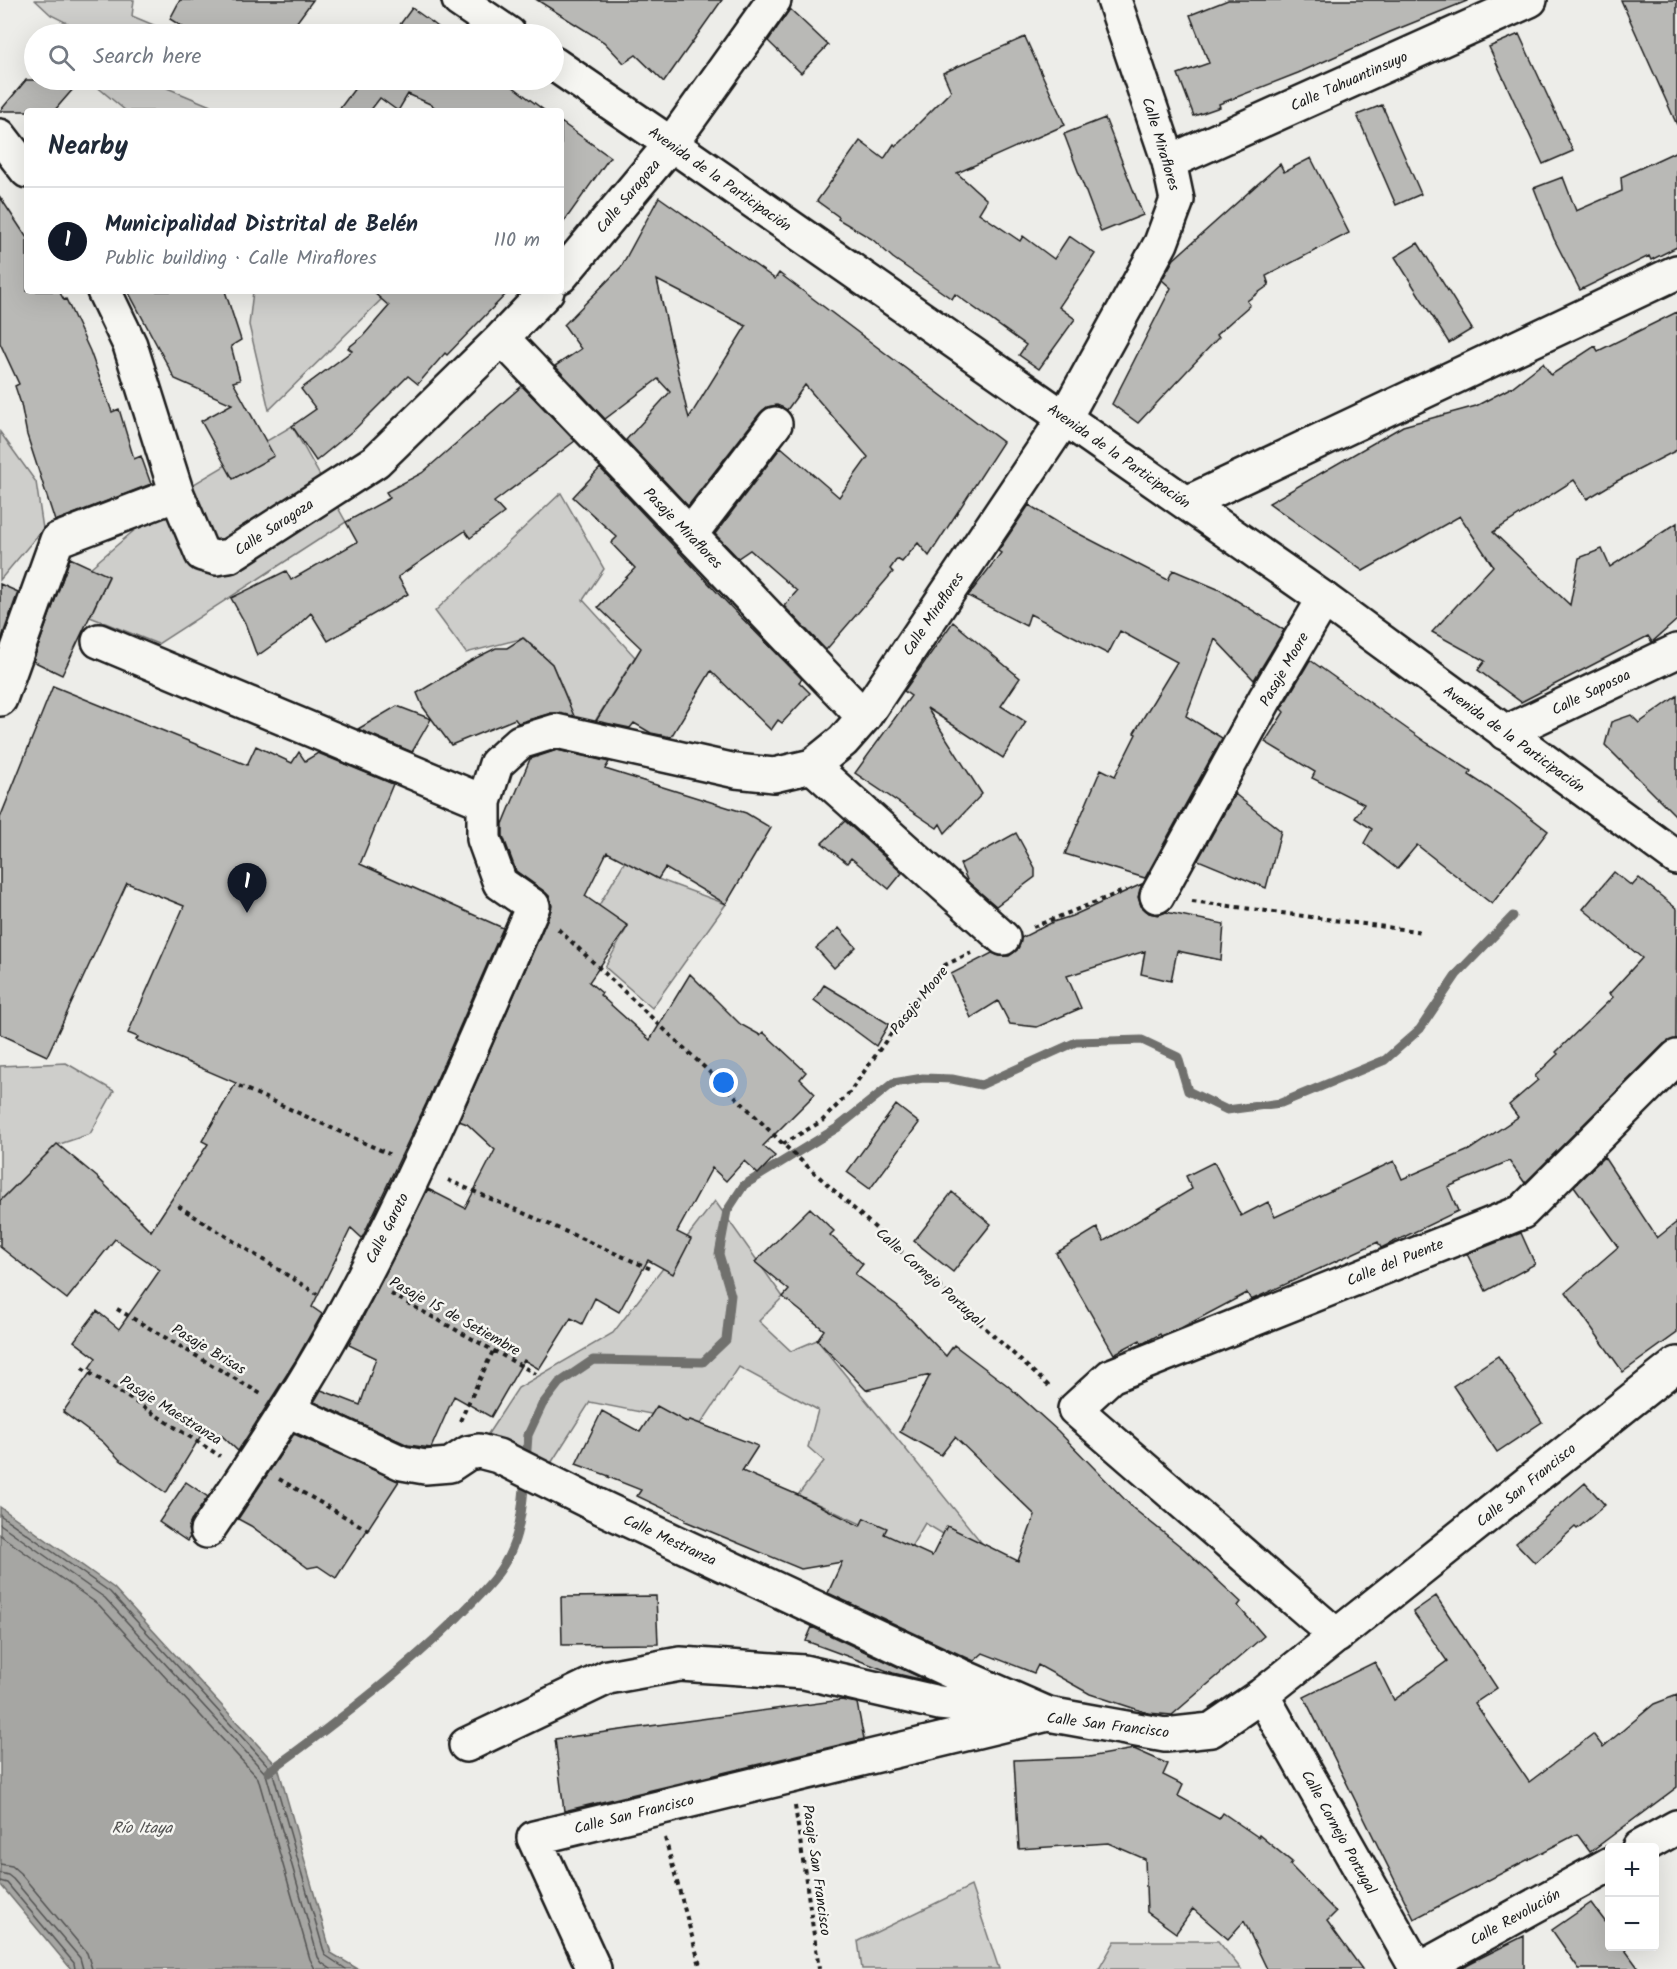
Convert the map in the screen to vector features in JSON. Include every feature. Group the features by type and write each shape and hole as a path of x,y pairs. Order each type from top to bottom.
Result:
{"street":[{"path":"459,0 495,24"},
{"name":"Calle Saragoza","path":"564,272 671,144 774,0"},
{"name":"Calle Miraflores","path":"533,906 500,883 484,839 484,802 496,764 520,742 556,731 736,771 774,775 812,766 843,741 864,717 1064,418 1161,243 1177,200 1168,162 1114,0"},
{"name":"Calle Tahuantinsuyo","path":"1168,162 1530,0"},
{"name":"Avenida de la Participación","path":"564,71 1324,599 1677,858"},
{"path":"0,136 24,167"},
{"path":"1187,503 1677,272"},
{"name":"Calle Saragoza","path":"105,294 130,345 177,494 202,554 216,558 229,556 376,461 545,294"},
{"name":"Pasaje Miraflores","path":"502,338 864,717"},
{"path":"690,535 775,424"},
{"path":"0,699 57,540 177,494"},
{"name":"Pasaje Moore","path":"1157,896 1265,699 1324,599"},
{"path":"99,641 484,802"},
{"name":"Calle Saposoa","path":"1505,733 1677,651"},
{"path":"812,766 1003,938"},
{"name":"Calle Garoto","path":"207,1531 288,1410 345,1312 418,1167 533,906"},
{"name":"Calle del Puente","path":"1075,1409 1111,1376 1522,1212 1677,1057"},
{"name":"Calle San Francisco","path":"594,1969 534,1838 1048,1714 1165,1735 1211,1730 1262,1695 1677,1364"},
{"path":"1075,1409 1337,1636"},
{"name":"Calle Mestranza","path":"288,1410 402,1463 425,1467 450,1465 468,1453 479,1451 498,1456 592,1503 959,1675 1048,1714"},
{"path":"466,1745 608,1677 680,1665 804,1672 939,1703 1048,1714"},
{"name":"Calle Cornejo Portugal","path":"1262,1695 1419,1969"},
{"path":"1648,1843 1677,1827"},
{"name":"Calle Revolución","path":"1419,1969 1605,1867"}],"path":[{"name":"Pasaje Moore","path":"783,1144 822,1121 849,1093 911,1005 945,965 1003,938 1132,888 1157,896 1423,932"},
{"name":"Calle Cornejo Portugal","path":"533,906 783,1144 1075,1409"},
{"path":"178,1206 345,1312"},
{"name":"Pasaje 15 de Setiembre","path":"362,1278 536,1374"},
{"name":"Pasaje Brisas","path":"117,1308 288,1410"},
{"path":"438,1466 493,1351"},
{"name":"Pasaje Maestranza","path":"82,1368 250,1468 370,1531"},
{"name":"Pasaje San Francisco","path":"791,1775 819,1969"},
{"path":"657,1809 701,1969"}],"shaded area":[{"path":"35,0 134,0 132,16 151,24 69,24 51,15"},
{"path":"101,90 172,90 217,108 122,108"},
{"path":"253,294 387,294 269,410 249,325"},
{"path":"292,426 346,522 158,644 90,617 109,577 90,568 177,494"},
{"path":"0,432 36,482 43,529 0,580"},
{"path":"561,493 604,569 583,600 635,657 592,726 570,720 569,703 552,664 524,638 466,653 435,611"},
{"path":"625,861 658,879 726,904 652,1008 605,967 628,926 598,907"},
{"path":"66,1063 114,1091 90,1134 57,1145 0,1201 0,1066"},
{"path":"715,1201 783,1297 759,1321 791,1351 817,1340 981,1542 943,1534 925,1523 911,1547 798,1495 824,1461 808,1447 818,1410 739,1367 701,1424 590,1402 548,1468 482,1443 518,1388 613,1333"},
{"path":"971,1886 999,1969 862,1969 858,1941"},
{"path":"1115,1941 1218,1941 1241,1969 1099,1969"}],"water":[{"name":"Río Itaya","path":"0,1507 114,1588 278,1767 331,1953 358,1969 71,1969 0,1884"}],"building":[{"path":"180,0 313,0 295,24 178,24 170,19"},
{"path":"537,0 722,0 664,82 636,55 624,63 604,42"},
{"path":"1228,0 1467,1 1194,116 1178,74 1209,63 1190,15"},
{"path":"1621,0 1677,0 1677,125"},
{"path":"412,8 434,24 400,24"},
{"path":"790,9 828,45 801,73 768,41"},
{"path":"1519,34 1573,151 1543,164 1489,47"},
{"path":"1025,37 1065,125 957,173 987,200 979,213 1020,241 1023,236 1054,259 1069,236 1095,254 1059,307 1075,319 1039,369 1019,355 1026,345 955,294 952,299 893,258 872,239 838,219 839,217 817,201 860,141 884,159 894,144 896,146 951,91 943,73"},
{"path":"24,82 24,90 72,90 57,108 0,111"},
{"path":"354,90 517,90 541,108 436,108 408,94 400,108 394,108 380,98 372,108 340,108"},
{"path":"1382,105 1421,194 1396,205 1357,115"},
{"path":"1105,118 1143,215 1101,232 1064,134"},
{"path":"564,124 610,157 564,222"},
{"path":"1677,151 1677,247 1651,260 1649,256 1580,290 1554,239 1534,188 1563,177 1576,211 1622,191 1621,177"},
{"path":"1311,158 1349,233 1266,276 1269,285 1247,301 1250,305 1216,335 1219,337 1138,423 1112,404 1171,288 1162,280 1174,259 1280,164 1284,172"},
{"path":"0,197 24,233 24,294 61,294 64,300 66,299 90,351 112,412 119,409 134,459 141,456 151,484 55,521 27,435 15,386 19,384 0,343"},
{"path":"659,197 775,279 779,273 1003,442 929,556 918,543 902,562 897,559 890,569 893,572 826,650 784,606 797,591 750,550 738,558 715,534 781,447 839,497 868,457 805,385 787,410 777,405 767,407 760,413 688,506 626,440 670,392 658,379 605,419 555,366 581,349 564,325 621,267","holes":["657,280 746,326 689,418"]},
{"path":"1418,243 1472,329 1449,343 1395,257"},
{"path":"130,294 226,294 241,340 231,346 240,380 233,382 274,456 233,479 201,421 232,404 175,379"},
{"path":"375,294 506,294 447,355 445,353 418,384 408,376 356,428 316,461 292,426 316,409 301,389 352,351 348,348 363,336 389,306"},
{"path":"1677,312 1677,450 1587,499 1574,480 1493,532 1570,605 1579,558 1602,549 1610,567 1677,523 1677,620 1652,642 1648,636 1521,702 1478,670 1485,661 1432,632 1493,566 1460,516 1363,571 1269,503 1403,426 1476,406 1512,387 1543,363 1551,375 1595,346 1598,351"},
{"path":"522,386 575,441 494,502 504,513 470,538 465,531 398,577 408,594 328,641 311,613 291,632 257,656 245,623 231,598 286,571 291,580 357,542 346,522 390,498 386,492 422,473"},
{"path":"600,468 802,679 799,682 810,693 782,723 778,720 771,730 711,671 671,737 651,733 634,723 630,728 596,721 641,648 598,607 635,568 611,543 617,537 573,497"},
{"path":"1029,505 1062,525 1168,580 1173,570 1220,590 1284,630 1254,680 1215,639 1186,716 1222,738 1145,878 1065,854 1101,769 1115,776 1136,734 1134,733 1177,662 1120,631 1108,654 1030,614 1026,626 968,596 1001,553 998,551"},
{"path":"70,558 109,576 62,675 33,661"},
{"path":"0,584 18,592 0,643"},
{"path":"953,622 1020,678 1001,706 1026,722 1003,758 927,708 982,794 945,833 940,824 937,828 855,773 911,696 904,691"},
{"path":"523,638 552,664 574,716 551,713 518,723 515,719 451,745 423,707 417,693 470,661 496,648 507,648"},
{"path":"1310,660 1427,743 1471,771 1469,775 1509,801 1548,831 1492,904 1417,845 1397,869 1364,843 1372,829 1355,818 1364,804 1312,778 1315,772 1265,742 1284,712 1281,709"},
{"path":"53,686 247,765 256,746 292,763 299,752 305,761 318,753 393,784 360,864 503,928 426,1104 362,1238 351,1228 312,1307 322,1314 296,1360 238,1451 221,1435 216,1442 203,1432 166,1493 119,1459 103,1442 63,1412 92,1370 89,1368 96,1358 74,1341 97,1311 119,1329 160,1270 115,1239 67,1299 0,1247 0,1201 57,1144 97,1177 151,1231 208,1144 202,1141 236,1083 136,1040 138,1037 128,1033 184,906 127,883 47,1056 0,1034 0,818"},
{"path":"1677,696 1677,817 1605,745 1611,722 1631,715 1639,723"},
{"path":"397,706 431,719 412,752 358,729"},
{"path":"557,750 609,762 605,769 746,813 771,828 726,904 665,868 658,879 607,852 585,896 628,926 589,982 602,993 600,995 650,1040 690,974 740,1024 760,1035 763,1032 806,1072 800,1079 815,1094 763,1146 775,1156 758,1174 744,1161 726,1181 712,1168 677,1232 691,1239 673,1274 648,1260 619,1312 595,1298 582,1324 571,1318 539,1369 524,1360 491,1417 454,1396 431,1448 408,1445 314,1402 321,1390 360,1405 376,1358 349,1345 428,1189 465,1208 495,1150 467,1124 459,1121 552,906 550,897 544,891 516,871 503,836 503,824 530,759"},
{"path":"1235,794 1281,831 1266,888 1198,860"},
{"path":"845,821 902,873 889,889 851,858 847,863 822,843"},
{"path":"1016,833 1035,868 1035,877 996,906 968,882 960,864"},
{"path":"1614,872 1632,886 1639,878 1677,909 1676,1039 1664,1044 1525,1183 1509,1161 1448,1187 1458,1211 1381,1248 1378,1242 1251,1300 1247,1293 1181,1328 1161,1336 1160,1334 1142,1344 1140,1340 1114,1354 1056,1253 1097,1228 1104,1241 1192,1189 1186,1176 1214,1162 1241,1216 1268,1202 1275,1217 1394,1161 1402,1179 1469,1150 1518,1117 1509,1105 1538,1080 1535,1076 1558,1054 1556,1052 1613,997 1609,994 1642,958 1583,909"},
{"path":"1142,884 1138,897 1141,906 1149,913 1158,915 1166,912 1224,924 1221,960 1177,951 1171,981 1141,974 1145,951 1067,976 1081,1008 1037,1027 1010,1024 998,1001 971,1018 951,974 992,953 1009,956 1017,950 1021,938"},
{"path":"839,928 856,947 834,968 816,948"},
{"path":"824,985 889,1024 876,1046 814,1000"},
{"path":"896,1105 919,1123 870,1189 847,1172"},
{"path":"1604,1157 1657,1238 1677,1222 1677,1333 1623,1372 1566,1292 1618,1247 1574,1186"},
{"path":"952,1192 991,1224 953,1272 914,1241"},
{"path":"810,1208 834,1231 830,1235 863,1264 855,1274 898,1306 946,1356 954,1345 1007,1385 1058,1431 1134,1509 1184,1549 1241,1602 1238,1606 1264,1636 1172,1715 1148,1713 1090,1694 1038,1665 1034,1673 983,1653 974,1661 828,1593 842,1562 801,1569 685,1521 686,1519 637,1496 641,1490 576,1464 602,1411 640,1432 657,1406 688,1423 690,1420 758,1446 742,1471 798,1495 860,1526 864,1518 887,1528 884,1534 932,1556 947,1526 1018,1561 1035,1515 955,1437 941,1455 900,1432 930,1375 866,1390 817,1340 824,1330 783,1297 789,1290 755,1262"},
{"path":"1521,1233 1535,1264 1486,1291 1467,1254"},
{"path":"1498,1356 1542,1422 1497,1452 1453,1386"},
{"path":"294,1434 399,1481 336,1578 318,1566 308,1568 238,1519"},
{"path":"186,1482 208,1497 191,1521 188,1529 190,1537 187,1541 159,1522"},
{"path":"1585,1483 1605,1505 1577,1529 1575,1527 1535,1563 1516,1543"},
{"path":"656,1596 658,1644 562,1645 561,1597"},
{"path":"1436,1596 1497,1688 1475,1703 1529,1782 1593,1734 1603,1747 1654,1704 1677,1695 1677,1787 1590,1852 1577,1834 1414,1919 1304,1697 1375,1662 1394,1700 1447,1661 1413,1612"},
{"path":"812,1627 928,1681 893,1673 806,1641"},
{"path":"841,1700 857,1703 864,1739 564,1811 555,1739"},
{"path":"1134,1749 1168,1764 1163,1775 1183,1785 1178,1796 1219,1819 1223,1813 1258,1837 1259,1835 1292,1862 1290,1865 1336,1912 1327,1921 1362,1969 1267,1969 1244,1921 1228,1939 1193,1909 1176,1933 1147,1912 1145,1859 1108,1843 1019,1849 1014,1760 1089,1757"},
{"path":"1591,1903 1605,1921 1605,1951 1626,1951 1639,1969 1579,1969 1552,1930"},
{"path":"1524,1936 1524,1969 1459,1969 1472,1962"}],"waterway":[{"path":"526,1463 528,1435 542,1405 559,1383 593,1360 703,1362 726,1340 731,1295 719,1254 727,1211 744,1185 837,1128 893,1083 923,1078 952,1079 981,1085 1076,1042 1142,1040 1178,1057 1188,1091 1227,1110 1281,1103 1385,1060 1420,1029 1457,974 1513,916"},
{"path":"268,1772 390,1678 437,1637 489,1585 502,1567 515,1540 525,1477"}],"place":[{"name":"Municipalidad Distrital de Belén","path":"247,913"}]}
